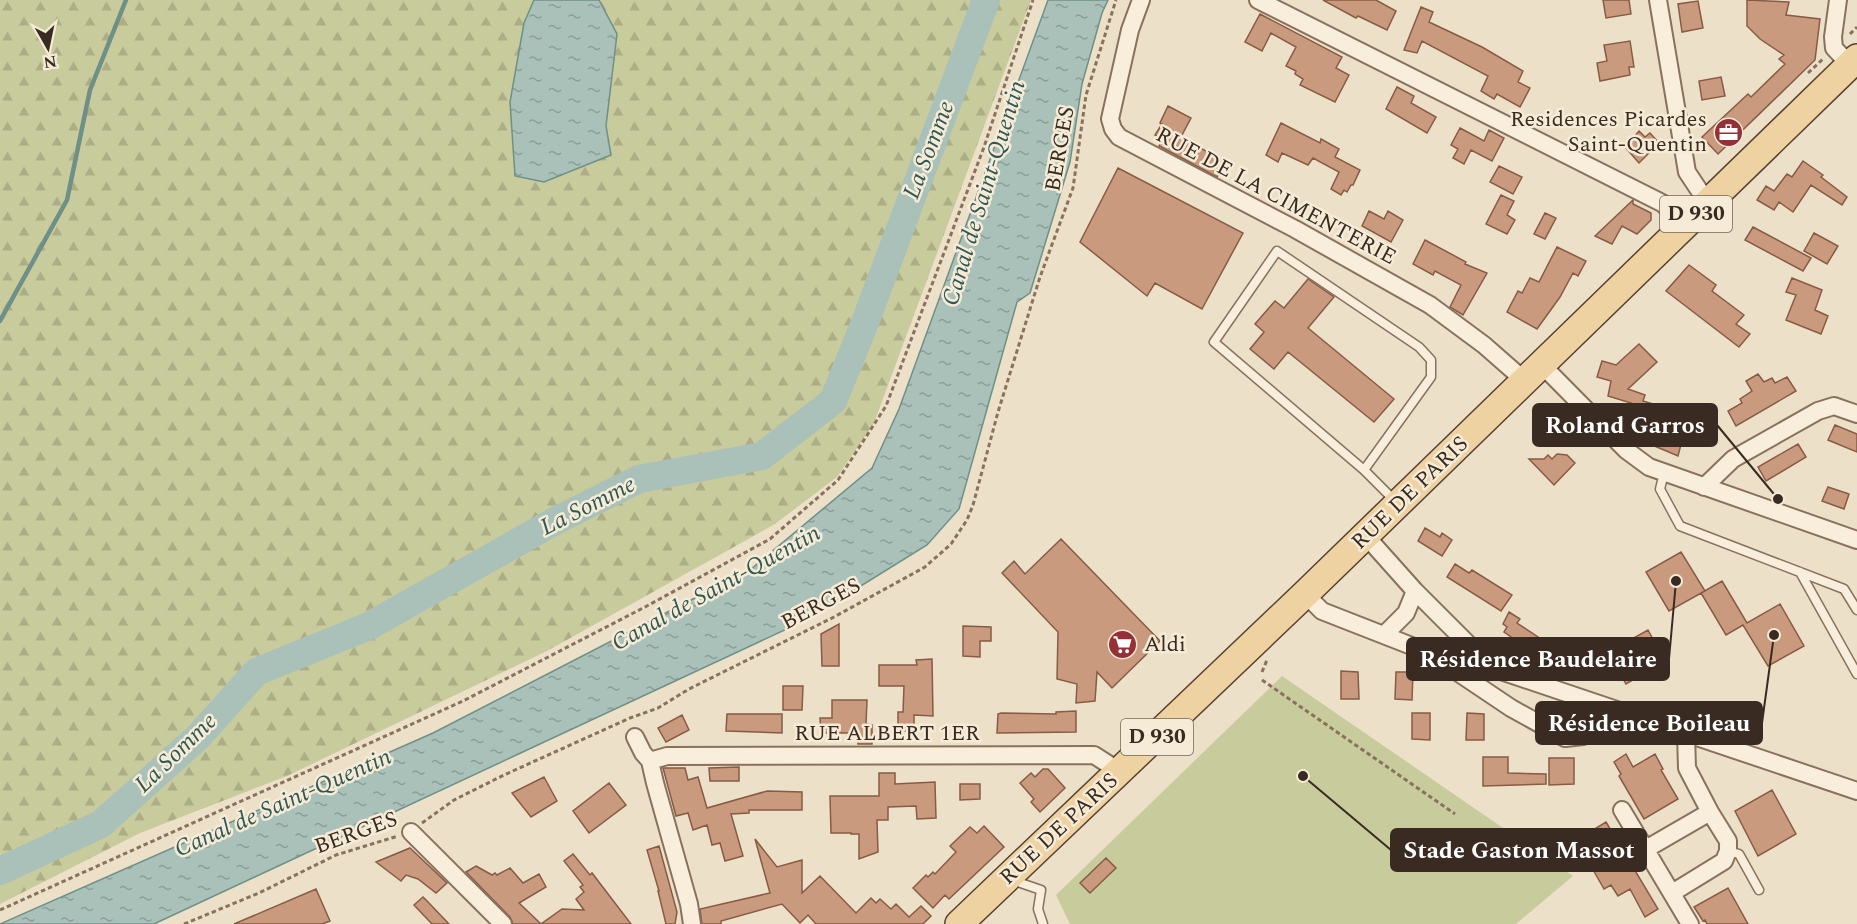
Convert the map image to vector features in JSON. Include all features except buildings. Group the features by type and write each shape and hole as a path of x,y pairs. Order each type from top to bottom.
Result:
{"main road":[{"name":"RUE DE PARIS","path":"959,924 1305,594 1854,62"}],"street":[{"name":"RUE DE LA CIMENTERIE","path":"1141,0 1130,30 1110,119 1119,137 1295,229 1430,305 1484,345 1534,373 1649,467 1857,540"},
{"path":"1258,0 1662,203 1686,224"},
{"path":"1658,0 1687,172 1701,193 1710,201"},
{"path":"1838,0 1833,37 1834,48 1854,62"},
{"path":"1704,487 1733,459 1818,411 1834,406 1857,414"},
{"path":"1365,535 1415,591 1491,668"},
{"path":"1384,635 1406,614 1415,591"},
{"path":"1305,594 1322,611 1428,652 1491,668 1857,791"},
{"path":"1428,652 1511,708 1565,738 1583,736 1596,728 1604,706"},
{"path":"1672,893 1724,861 1728,851 1728,841 1687,768 1686,733"},
{"path":"635,737 643,753 650,760 689,904 692,924"},
{"name":"RUE ALBERT 1ER","path":"650,760 667,756 1094,755 1108,764 1117,775"},
{"path":"1622,810 1690,924"},
{"path":"1646,849 1710,812"},
{"path":"411,832 503,924"}],"lane":[{"path":"1364,470 1431,377 1431,360 1419,347 1277,251 1214,342 1364,470 1398,503"},
{"path":"1664,473 1660,489 1680,526 1844,589 1857,610"},
{"path":"1800,572 1857,674"},
{"path":"1728,851 1739,854 1759,890"},
{"path":"1007,877 1041,890 1038,909 1043,924"}],"path":[{"path":"0,910 512,678 770,539 805,510 838,480 886,406 984,147 1033,0"},
{"name":"BERGES","path":"184,924 259,892 336,855 411,832 454,800 587,737 658,708 689,689 834,617 925,567 951,544 967,520 973,505 998,412 1040,277 1072,188 1086,95 1116,0"},
{"path":"1263,680 1455,814"}],"green space":[{"path":"0,0 1031,0 874,423 837,477 775,524 547,651 287,776 140,833 0,904"},
{"path":"1282,676 1573,876 1516,924 1070,924 1056,895"}],"water":[{"path":"534,0 599,0 617,34 606,126 611,155 544,182 515,176 510,102 524,23"},
{"name":"Canal de Saint-Quentin","path":"1048,0 1108,0 1102,13 1082,84 1070,162 1030,293 1017,302 959,509 927,545 806,620 154,924 0,924 433,733 751,569 872,468 899,409"}],"waterway":[{"path":"0,321 67,200 90,90 126,0"},
{"name":"La Somme","path":"0,871 101,824 198,737 256,672 369,626 557,520 639,479 762,456 833,401 864,325 986,0"}],"place":[{"name":"Residences Picardes Saint-Quentin","path":"1728,132"},
{"name":"Roland Garros","path":"1778,499"},
{"name":"Résidence Baudelaire","path":"1676,581"},
{"name":"Résidence Boileau","path":"1774,635"},
{"name":"Aldi","path":"1123,644"},
{"name":"Stade Gaston Massot","path":"1303,776"}]}
